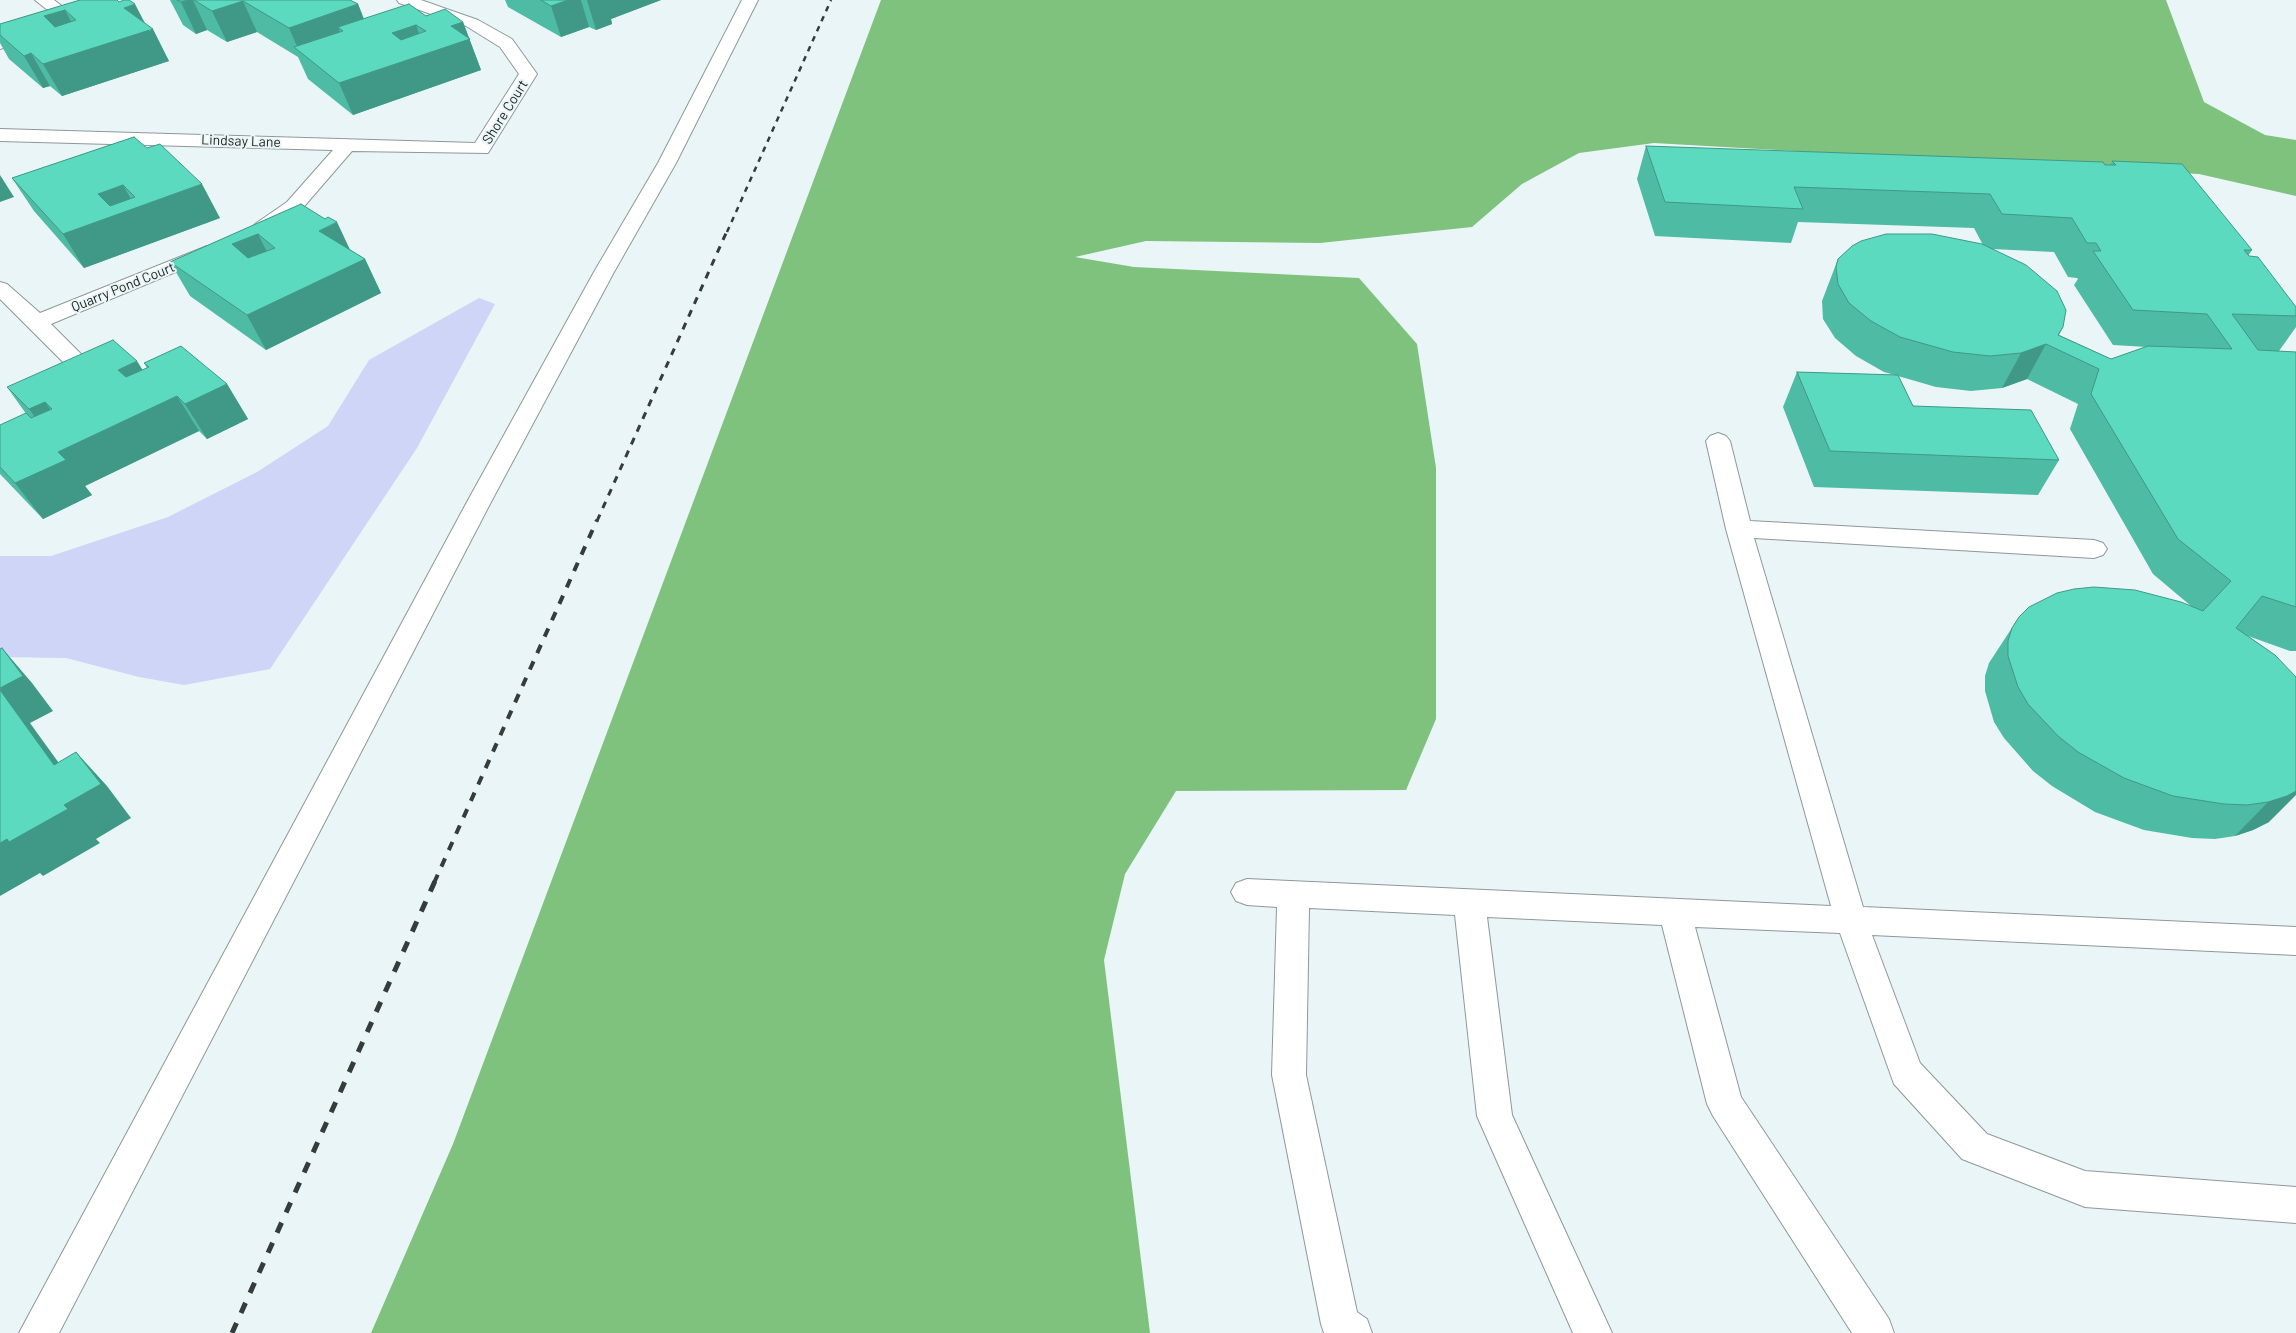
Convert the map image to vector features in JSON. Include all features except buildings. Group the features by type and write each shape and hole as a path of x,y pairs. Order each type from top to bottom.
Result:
{"street":[{"path":"0,44 73,21 43,0"},
{"name":"Shore Court","path":"405,0 433,8 472,23 506,43 528,74 481,149"},
{"path":"433,8 457,0"},
{"path":"38,1333 479,502 604,272 667,163 750,0"},
{"name":"Lindsay Lane","path":"0,135 481,149"},
{"name":"Quarry Pond Court","path":"38,322 259,231 294,206 348,144"},
{"path":"0,288 38,322 91,377"},
{"path":"1718,440 1739,529 1851,920 1906,1073 1975,1147 2085,1189 2296,1205"},
{"path":"1739,529 2094,549"},
{"path":"1247,892 2296,941"},
{"path":"1293,894 1289,1075 1340,1324 1354,1333"},
{"path":"1469,902 1496,1116 1593,1333"},
{"path":"1675,912 1725,1104 1875,1333"}],"green space":[{"path":"881,0 2166,0 2204,102 2265,135 2296,140 2296,196 2199,174 1654,143 1579,153 1522,184 1472,227 1320,243 1146,241 1075,257 1134,267 1359,278 1417,344 1436,468 1436,719 1406,790 1176,791 1125,874 1104,960 1150,1333 371,1333 453,1144"}],"water":[{"path":"479,298 495,304 417,448 270,669 184,685 139,677 66,658 0,657 0,556 51,556 168,517 257,472 328,426 369,360"}],"railway":[{"path":"727,232 831,0"},
{"path":"597,521 727,231"},
{"path":"434,883 597,520"},
{"path":"232,1333 435,881"}]}
